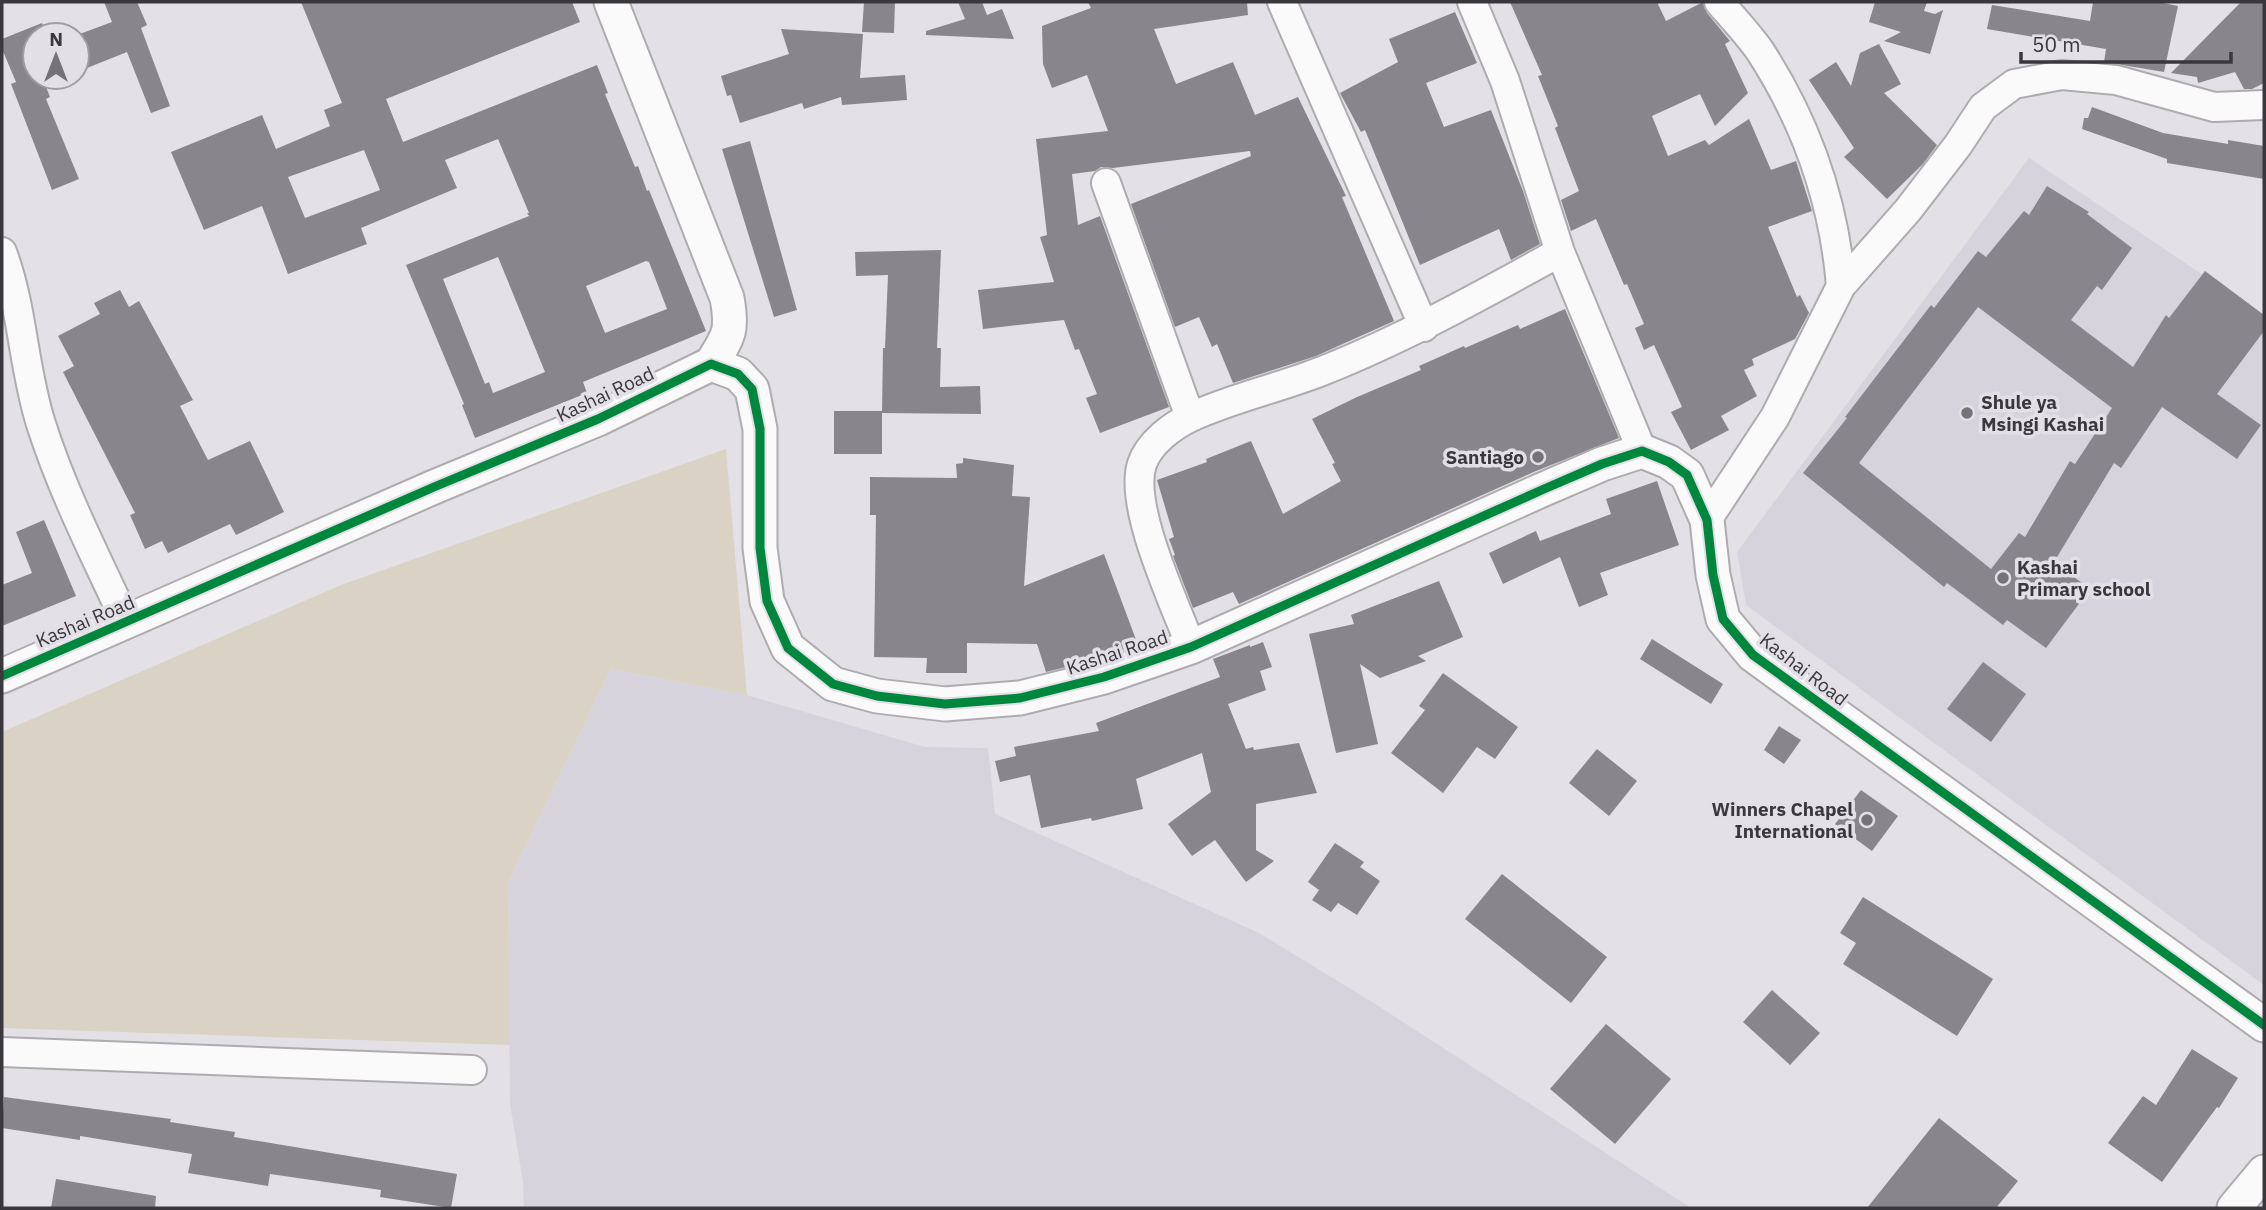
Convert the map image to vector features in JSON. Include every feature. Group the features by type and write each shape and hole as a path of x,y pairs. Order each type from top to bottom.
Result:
{"street":[{"path":"611,2 727,298 731,323 725,342 711,364"},
{"path":"1282,2 1424,327"},
{"path":"1472,2 1505,81 1560,253 1642,452"},
{"path":"1719,2 1759,50 1799,119 1814,155 1826,198 1838,247 1842,286"},
{"path":"1707,520 1775,417 1842,286 1908,210 1958,145 1983,107 2014,84 2062,75 2116,80 2214,107 2264,105"},
{"path":"1106,183 1191,417"},
{"path":"2,252 18,300 32,389 41,424 71,504 126,622"},
{"path":"1191,647 1142,515 1139,490 1142,463 1160,437 1191,417 1321,371 1424,327 1560,253"},
{"name":"Kashai Road","path":"2,676 598,419 711,364 738,374 752,388 760,429 760,548 767,601 788,648 833,684 877,696 945,704 1020,698 1104,677 1191,647 1578,474 1642,452 1669,462 1687,475 1707,520 1713,575 1723,619 1753,655 2264,1025"},
{"path":"2,1052 472,1070"},
{"path":"2234,1208 2264,1172"}],"shaded area":[{"name":"Kashai Primary school","path":"2029,158 2264,316 2264,985 1746,605 1737,552"},
{"path":"726,449 747,695 611,669 508,882 510,1045 2,1028 2,732 341,585"},
{"path":"611,669 747,695 925,747 988,748 995,814 1259,933 1369,1000 1691,1208 524,1208 523,1182 510,1104 508,882"}],"building":[{"path":"104,2 137,2 147,25 141,28 170,106 151,113 127,52 91,66 91,30 112,22"},
{"path":"301,2 572,2 580,22 386,99 403,142 597,65 608,93 605,94 635,167 638,166 647,191 649,190 706,331 583,382 587,393 475,438 462,405 464,404 406,265 529,216 498,139 445,160 457,188 361,228 367,244 288,274 262,206 204,230 171,152 262,115 276,149 330,126 324,110 342,103","holes":["364,150 380,190 305,218 288,177","498,257 545,372 493,393 489,382 485,384 443,279","646,261 649,262 667,309 605,333 586,286"]},
{"path":"864,2 895,2 894,33 862,32"},
{"path":"958,2 982,2 987,15 1002,9 1014,39 926,35 926,31 965,19"},
{"path":"1088,2 1247,2 1248,15 1154,29 1176,84 1233,62 1255,115 1298,97 1346,196 1342,197 1394,321 1316,356 1233,383 1217,344 1212,347 1199,317 1175,327 1131,204 1251,156 1250,151 1113,168 1101,167 1095,171 1072,174 1078,225 1100,216 1169,407 1100,433 1086,398 1097,394 1079,349 1075,350 1064,320 983,329 978,290 1054,282 1040,237 1047,235 1036,139 1108,131 1087,75 1052,88 1043,64 1042,26 1091,8"},
{"path":"1510,2 1657,2 1666,21 1703,2 1707,13 1730,41 1725,44 1748,93 1715,126 1700,94 1652,116 1668,156 1705,140 1709,145 1749,119 1771,170 1796,161 1812,211 1768,227 1797,297 1800,295 1809,313 1795,339 1752,359 1754,365 1744,370 1757,396 1721,416 1729,430 1691,450 1671,412 1682,407 1654,345 1644,350 1635,328 1644,324 1596,219 1571,231 1561,200 1579,191 1538,76 1542,75"},
{"path":"1875,2 1927,2 1924,11 1935,14 1943,10 1930,54 1884,41 1901,32 1869,22"},
{"path":"2093,2 2158,2 2178,6 2164,72 2104,62 2106,49 1987,29 1992,5 2090,21"},
{"path":"2241,2 2264,2 2264,83 2252,89 2244,89 2235,72 2198,83 2197,77 2171,73"},
{"path":"1455,12 1477,63 1426,83 1444,127 1491,110 1523,191 1540,244 1511,260 1499,229 1420,265 1365,130 1361,132 1340,93 1398,62 1389,39"},
{"path":"781,29 863,34 860,78 905,75 907,100 842,105 841,97 804,109 802,103 740,123 731,95 727,96 721,76 789,54"},
{"path":"21,31 21,91 48,91 50,97 46,99 79,179 52,190 11,84 16,82 2,49 2,39"},
{"path":"1879,44 1901,84 1884,93 1937,145 1923,164 1887,199 1844,157 1854,148 1809,80 1836,62 1851,86 1860,53"},
{"path":"2092,107 2163,133 2228,144 2228,140 2264,146 2264,179 2167,163 2167,159 2082,129 2084,118 2088,118"},
{"path":"750,141 797,310 774,317 722,149"},
{"path":"2047,186 2089,212 2087,214 2132,248 2102,290 2097,286 2071,320 2133,367 2166,315 2169,318 2205,271 2264,315 2264,331 2217,394 2261,425 2237,459 2162,407 2121,468 2114,463 2054,562 2090,589 2046,648 2007,620 2003,625 1947,583 1944,587 1803,473 1931,305 1934,308 1978,251 1986,257 2024,211 2029,215","holes":["1978,307 2112,408 2075,464 2070,461 2025,537 2019,533 1991,569 1859,463"]},
{"path":"941,250 937,348 941,348 940,387 980,386 981,414 882,413 888,275 856,276 855,252"},
{"path":"120,290 129,307 139,301 193,400 180,406 208,460 250,441 284,512 236,535 230,524 168,553 162,541 145,549 130,515 135,513 63,372 74,366 58,336 100,314 94,303"},
{"path":"1565,309 1619,438 1536,471 1239,604 1233,592 1193,608 1173,556 1175,555 1169,539 1174,537 1157,480 1207,462 1206,459 1251,441 1283,514 1341,481 1332,464 1335,463 1312,419 1421,370 1419,366 1464,346 1465,348 1518,325 1520,329"},
{"path":"834,411 882,411 882,454 834,454"},
{"path":"963,458 1014,465 1012,496 1030,497 1024,586 1104,554 1138,645 1099,659 1046,672 1037,644 967,643 967,673 926,673 927,658 874,657 876,515 870,515 870,477 957,478 956,464 963,463"},
{"path":"1657,481 1679,545 1600,573 1608,595 1579,607 1560,557 1503,584 1489,553 1536,531 1540,541 1611,514 1606,499"},
{"path":"44,520 76,596 2,626 2,585 32,573 16,532"},
{"path":"1439,581 1463,637 1418,656 1426,661 1380,678 1360,664 1378,744 1336,753 1309,634 1354,624 1351,615"},
{"path":"1652,639 1723,684 1711,704 1640,659"},
{"path":"1263,642 1272,667 1260,671 1266,690 1228,704 1246,749 1299,743 1317,793 1256,804 1256,850 1274,861 1246,882 1215,840 1192,856 1168,824 1211,792 1202,753 1136,779 1143,809 1092,821 1091,818 1041,828 1030,775 1000,782 995,761 1016,756 1014,747 1099,731 1096,723 1220,677 1213,659"},
{"path":"1983,662 2026,694 1991,742 1947,709"},
{"path":"1443,673 1518,727 1495,759 1477,747 1443,793 1391,753 1425,710 1419,706"},
{"path":"1779,726 1801,740 1784,764 1764,750"},
{"path":"1597,749 1637,781 1609,816 1569,783"},
{"name":"Winners Chapel International","path":"1861,790 1898,816 1872,851 1835,824"},
{"path":"1335,843 1364,862 1360,867 1380,881 1357,915 1338,903 1331,912 1312,900 1319,890 1308,882"},
{"path":"1502,874 1607,957 1571,1003 1465,919"},
{"path":"1863,897 1993,979 1957,1036 1843,964 1856,943 1840,933"},
{"path":"1772,990 1820,1033 1790,1065 1743,1022"},
{"path":"1606,1024 1671,1079 1615,1144 1550,1089"},
{"path":"2192,1049 2238,1078 2219,1108 2217,1107 2162,1182 2108,1143 2143,1096 2156,1105"},
{"path":"4,1097 171,1119 170,1122 235,1132 234,1137 457,1174 451,1208 380,1197 381,1190 270,1174 268,1186 188,1173 192,1154 80,1136 80,1140 2,1128"},
{"path":"1939,1118 2018,1181 1996,1208 1867,1208"},
{"path":"56,1179 156,1196 155,1208 51,1208"}],"cycle path":[{"path":"2,676 434,487 598,419 711,364 738,374 752,389 760,429 760,548 767,601 788,648 833,684 877,696 945,704 1020,698 1104,677 1191,647 1544,489 1602,464 1642,451 1669,462 1687,475 1707,520 1713,575 1723,619 1753,655 2264,1025"}],"place":[{"name":"Shule ya Msingi Kashai","path":"1967,413"},
{"name":"Santiago","path":"1538,457"},
{"name":"Kashai Primary school","path":"2003,578"},
{"name":"Winners Chapel International","path":"1867,820"}]}
